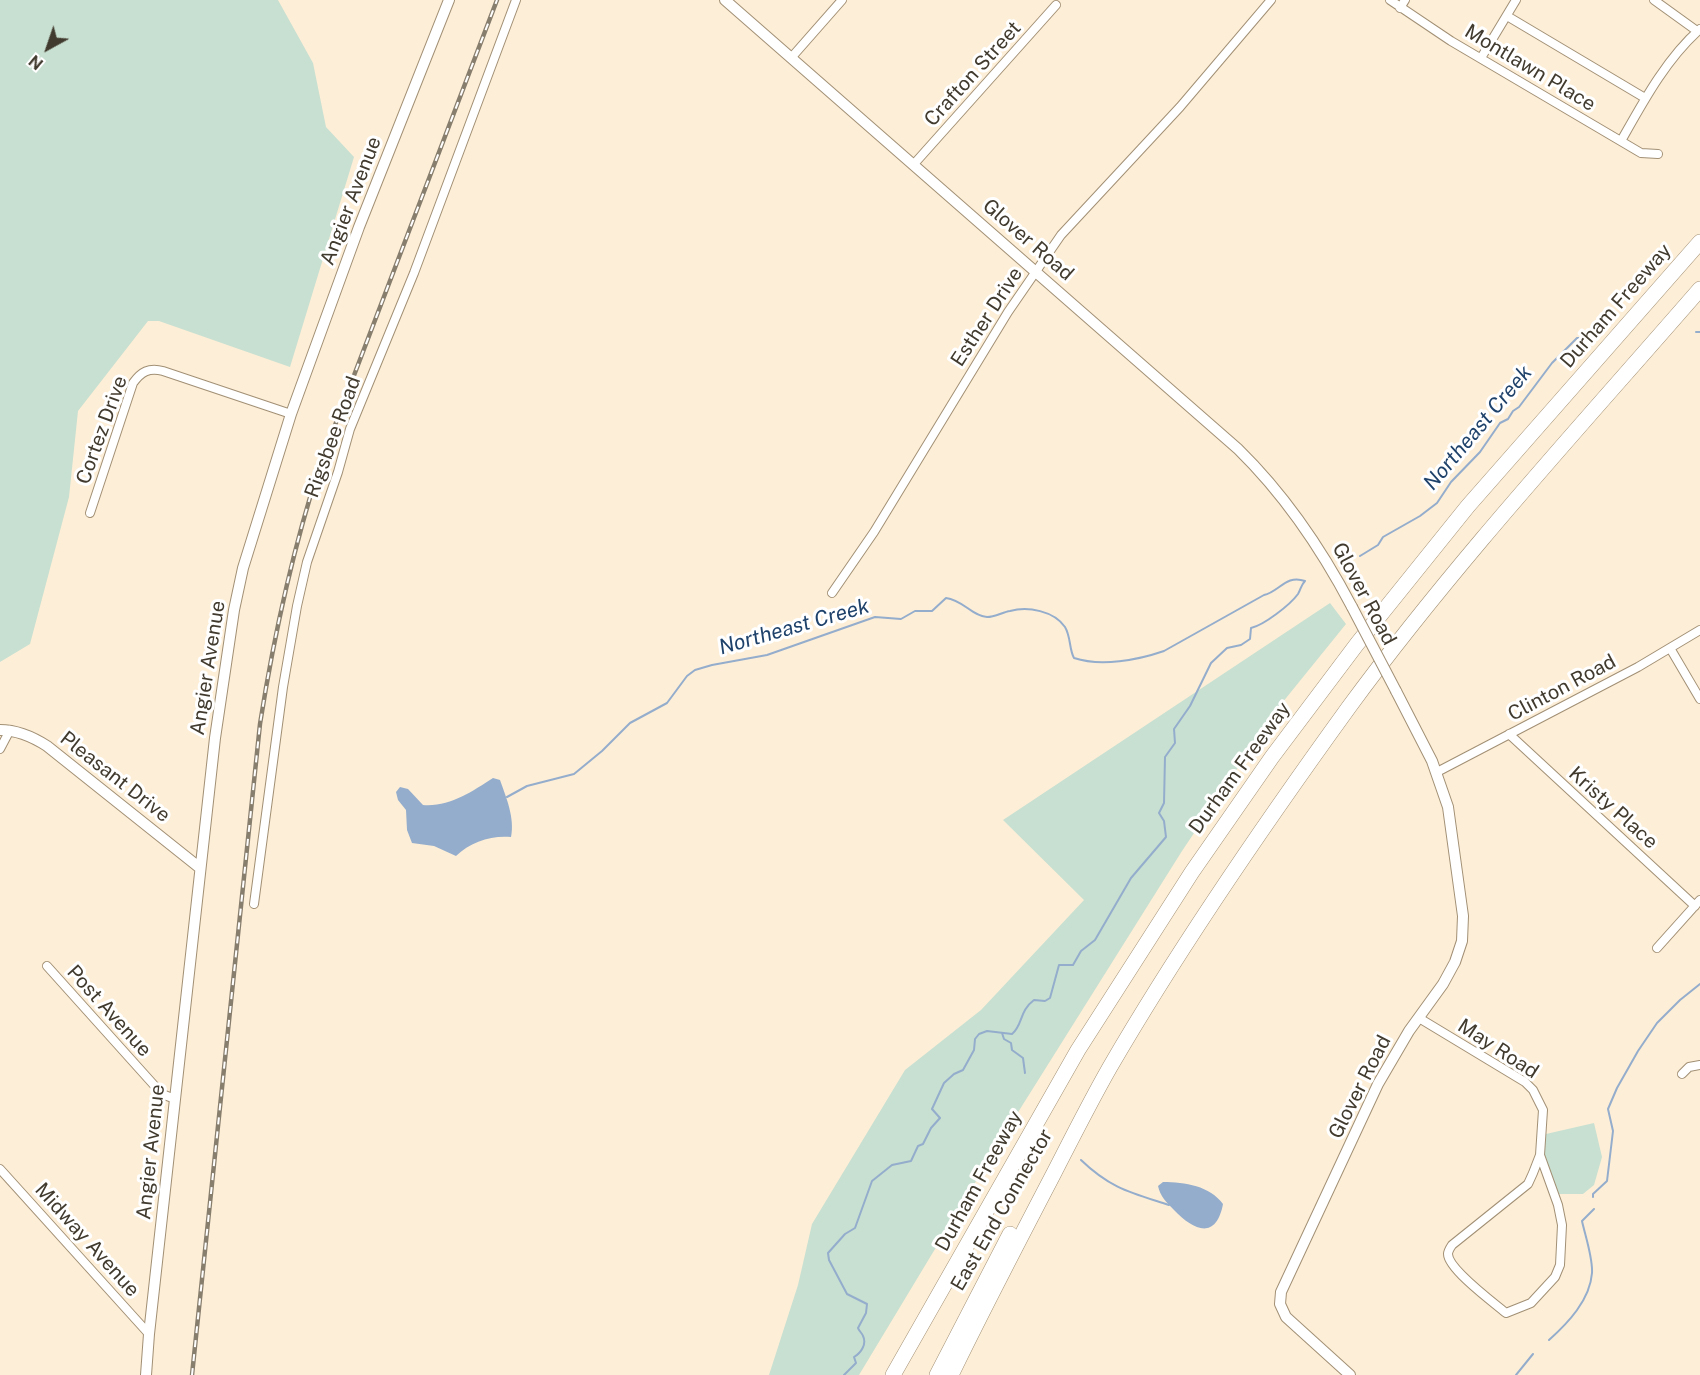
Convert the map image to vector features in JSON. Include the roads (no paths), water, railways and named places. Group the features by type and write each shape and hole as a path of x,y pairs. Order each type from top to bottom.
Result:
{"highway":[{"name":"Durham Freeway","path":"891,1375 1078,1050 1159,921 1272,757 1357,644 1468,506 1700,242"},
{"path":"951,1375 1109,1069 1221,891 1349,707 1478,545 1700,289"},
{"name":"East End Connector","path":"937,1375 1013,1229 1109,1069"}],"street":[{"name":"Angier Avenue","path":"146,1375 215,738 238,589 291,414 359,227 449,0"},
{"name":"Rigsbee Road","path":"254,904 284,687 297,606 308,562 350,429 414,273 516,0"},
{"name":"Glover Road","path":"725,0 1184,400 1253,464 1307,530 1352,607 1437,772 1453,833 1463,916 1460,951 1443,984 1390,1062 1378,1084 1281,1292 1280,1304 1286,1317 1350,1375"},
{"path":"791,58 842,0"},
{"name":"Esther Drive","path":"832,592 874,532 1002,322 1061,235 1180,107 1271,0"},
{"name":"Montlawn Place","path":"1390,0 1481,58 1641,153 1658,154"},
{"path":"1400,8 1405,0"},
{"path":"1481,58 1516,0"},
{"path":"1621,141 1645,98 1673,59 1698,30 1654,0"},
{"name":"Crafton Street","path":"914,164 1056,5"},
{"path":"1507,16 1645,98"},
{"name":"Cortez Drive","path":"90,513 133,383 138,376 150,369 291,414"},
{"name":"Clinton Road","path":"1437,772 1700,630"},
{"path":"1670,648 1700,699"},
{"path":"0,749 5,730"},
{"name":"Pleasant Drive","path":"5,730 27,736 47,746 200,868"},
{"name":"Kristy Place","path":"1509,734 1698,903"},
{"path":"1657,948 1698,903"},
{"name":"Post Avenue","path":"47,966 162,1094 175,1099"},
{"name":"May Road","path":"1419,1018 1516,1076 1533,1090 1543,1110 1540,1155"},
{"path":"1682,1074 1689,1067 1700,1065"},
{"path":"1540,1155 1558,1205 1562,1225 1560,1265 1555,1276 1531,1303 1506,1313 1451,1264 1448,1254 1452,1245 1528,1184 1540,1155"},
{"name":"Midway Avenue","path":"0,1169 149,1334"},
{"path":"1528,1184 1548,1182"}],"water":[{"path":"493,778 500,780 507,800 512,822 511,837 482,840 456,856 434,846 412,843 407,830 406,810 398,800 396,792 400,787 408,789 423,805 433,805 460,798"},
{"path":"1163,1182 1196,1186 1211,1193 1223,1204 1220,1216 1209,1227 1196,1227 1189,1223 1166,1202 1160,1193 1158,1186"}],"waterway":[{"name":"Northeast Creek","path":"1360,556 1378,545 1383,537 1420,516 1437,503 1451,482 1480,452 1500,423 1508,419 1519,407 1552,363 1577,338 1587,338"},
{"path":"507,797 527,786 574,774 602,751 630,723 667,703 687,676 695,670 767,655 875,617 901,619 915,611 932,611 946,598 987,617 1025,609 1040,611 1054,617 1065,627 1074,658 1096,662 1119,661 1164,651 1288,582 1298,579 1305,581 1289,604 1269,619 1251,628 1250,639 1241,645 1227,648 1211,663 1190,706 1174,729 1175,743 1165,757 1164,803 1159,813 1164,821 1166,837 1131,878 1095,940 1081,951 1073,965 1059,965 1050,998 1045,1001 1034,1000 1029,1004 1012,1034 987,1031 979,1034 975,1039 974,1050 963,1070 944,1083 932,1109 940,1118 931,1128 923,1144 918,1146 911,1161 892,1165 872,1181 855,1228 845,1234 828,1253 829,1260 847,1294 867,1304 866,1313 858,1328 863,1335 864,1345 854,1357 856,1363 844,1375"},
{"path":"1593,1197 1593,1194 1607,1181 1613,1131 1608,1109 1617,1088 1657,1023 1700,984"},
{"path":"1002,1033 1004,1039 1011,1043 1012,1050 1023,1058 1025,1073"},
{"path":"1081,1160 1112,1184 1169,1205"},
{"path":"1549,1340 1577,1310 1587,1292 1592,1267 1582,1221 1594,1209"},
{"path":"1516,1375 1533,1354"}],"railway":[{"path":"192,1375 260,724 285,592 321,462 497,0"}]}
